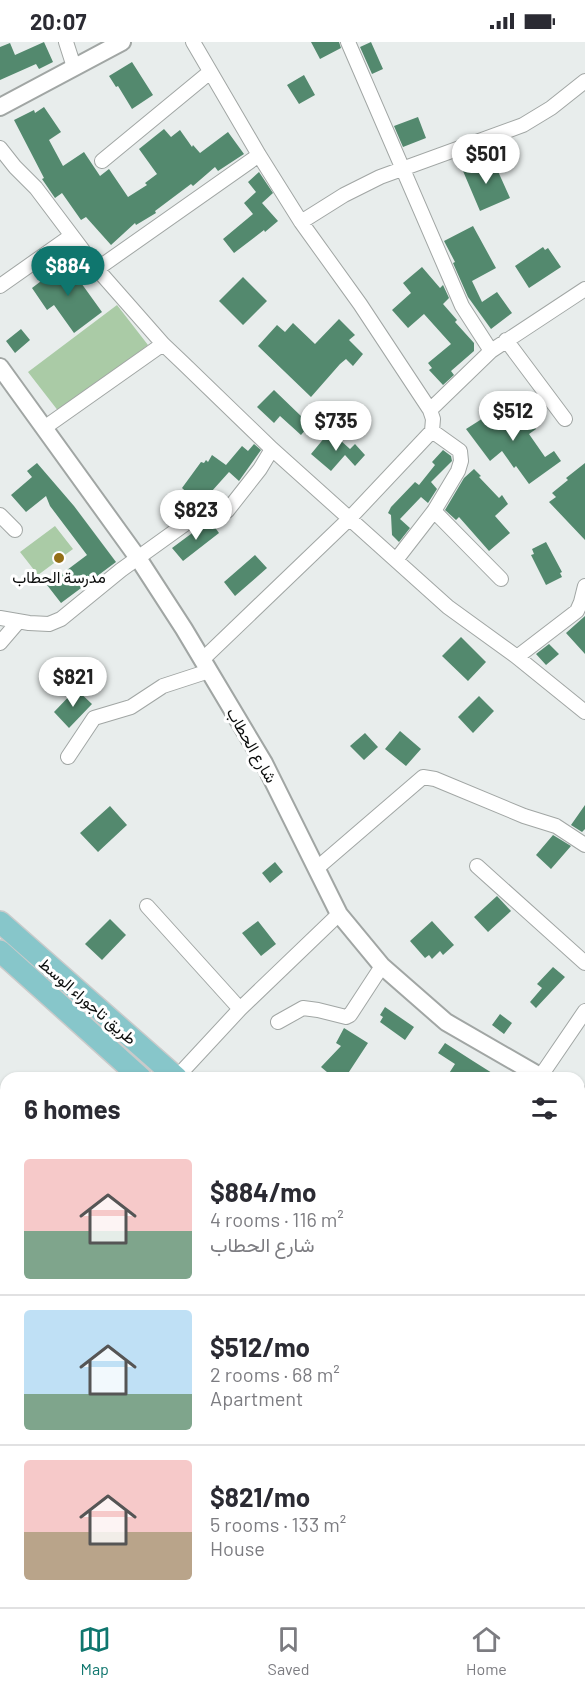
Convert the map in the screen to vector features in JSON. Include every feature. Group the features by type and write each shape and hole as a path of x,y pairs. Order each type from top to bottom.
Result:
{"main road":[{"name":"طريق تاجوراء الوسط","path":"0,922 169,1072"},
{"path":"0,951 134,1072"}],"street":[{"path":"66,42 74,67"},
{"path":"0,107 122,42"},
{"path":"68,757 94,718 131,707 163,686 206,665 432,431 433,419 430,410 360,304 301,222 192,42"},
{"path":"348,42 462,306 491,351"},
{"path":"102,161 210,72"},
{"path":"301,222 361,185 523,124 551,108 585,81"},
{"path":"0,148 36,188 97,269 163,344 272,449 448,607 517,657 585,712"},
{"path":"97,269 259,155"},
{"path":"0,286 71,236"},
{"path":"430,410 491,351 585,289"},
{"path":"506,340 565,419"},
{"path":"44,428 163,344"},
{"name":"شارع الحطاب","path":"0,367 138,558 206,665 264,763 339,914 382,966 446,1022 531,1072"},
{"path":"396,560 434,511 458,471 462,457 454,445 432,431"},
{"path":"0,618 49,624 61,619 138,558 198,516 227,511 260,469 272,449"},
{"path":"434,511 501,579"},
{"path":"0,515 15,530"},
{"path":"517,657 576,611 585,586"},
{"path":"0,643 18,622"},
{"path":"316,869 423,777 435,779 524,816 556,826 585,845"},
{"path":"477,866 585,963"},
{"path":"147,906 240,1009"},
{"path":"182,1072 240,1009 339,914"},
{"path":"278,1022 303,1008 346,1017 350,1015 382,966"},
{"path":"545,1072 585,1011"}],"green space":[{"path":"117,305 148,345 59,412 28,372"},
{"path":"55,526 73,549 38,575 20,552"}],"building":[{"path":"44,42 53,62 39,69 36,64 0,80 0,47 10,43 15,55"},
{"path":"311,42 339,42 341,48 320,59"},
{"path":"371,42 383,69 372,74 360,47"},
{"path":"132,62 153,95 132,109 109,76"},
{"path":"304,75 315,95 299,104 287,85"},
{"path":"44,107 61,132 49,140 63,166 84,152 100,176 109,169 128,197 147,185 145,183 157,174 139,149 164,129 171,137 180,130 192,147 193,145 200,153 228,132 244,154 218,171 215,167 193,186 191,184 155,211 156,213 136,225 135,223 111,245 86,217 81,220 62,193 55,198 42,179 44,178 14,120 34,110 35,113"},
{"path":"418,117 426,138 403,147 394,126"},
{"path":"492,158 510,198 480,211 463,171"},
{"path":"259,172 273,193 262,203 278,221 234,253 223,239 253,214 244,203 256,192 248,182"},
{"path":"473,226 496,268 472,281 482,302 497,292 512,313 491,329 468,297 453,263 455,262 444,241"},
{"path":"543,247 545,250 548,248 561,267 529,288 515,266"},
{"path":"66,262 102,312 74,333 54,305 47,310 32,288"},
{"path":"422,267 440,288 443,285 449,298 443,304 457,320 455,322 474,343 474,351 451,371 454,375 443,385 429,370 432,368 428,363 451,344 424,314 408,328 392,310 411,293 403,283"},
{"path":"243,277 267,301 243,325 219,301"},
{"path":"339,319 355,335 349,340 363,354 353,366 346,359 311,397 258,346 277,325 285,332 293,323 315,344"},
{"path":"21,329 30,340 15,353 6,341"},
{"path":"274,390 302,417 305,414 313,421 301,435 280,416 274,423 257,407"},
{"path":"523,403 534,419 530,421 536,429 529,434 545,457 554,451 561,461 529,484 502,451 490,461 466,429 496,410 502,418"},
{"path":"330,431 350,449 355,444 365,455 355,466 345,455 331,471 311,454"},
{"path":"254,444 261,450 239,481 229,472 203,501 200,498 196,501 182,488 201,462 204,463 206,460 208,462 212,455 226,465 242,446 248,451"},
{"path":"443,450 451,456 452,461 431,482 437,489 428,503 421,497 400,519 410,528 399,542 392,535 391,515 388,513 415,482 419,485 435,465 432,462"},
{"name":"مدرسة الحطاب","path":"37,463 74,506 116,562 61,603 47,585 87,555 50,506 46,496 26,512 11,495 32,477 27,471"},
{"path":"585,463 585,540 549,502 556,497 552,493"},
{"path":"474,469 499,498 502,495 508,504 495,516 510,533 489,551 459,517 456,520 445,510 464,478"},
{"path":"207,522 211,522 219,533 183,561 172,548"},
{"path":"546,542 562,572 560,573 562,577 546,585 531,555 534,554 532,549"},
{"path":"255,555 267,568 235,596 224,582"},
{"path":"585,616 585,654 566,633"},
{"path":"461,637 486,662 468,681 442,656"},
{"path":"549,644 559,654 546,665 536,654"},
{"path":"76,689 92,704 69,728 54,712"},
{"path":"479,696 494,711 473,733 458,717"},
{"path":"400,731 421,749 406,766 385,749"},
{"path":"365,733 378,747 364,760 350,746"},
{"path":"585,805 585,829 582,832 571,825"},
{"path":"110,806 127,825 98,852 80,833"},
{"path":"553,835 571,846 551,869 536,855"},
{"path":"275,862 283,872 270,883 262,873"},
{"path":"497,896 511,911 488,932 474,917"},
{"path":"110,919 126,935 102,960 85,944"},
{"path":"258,921 276,944 261,956 242,933"},
{"path":"432,921 454,945 443,955 440,951 432,959 429,955 425,958 410,941"},
{"path":"553,967 565,977 536,1008 530,1002 542,988 537,984"},
{"path":"385,1007 414,1027 405,1040 380,1022 383,1017 380,1015"},
{"path":"500,1014 512,1023 504,1034 492,1025"},
{"path":"344,1028 368,1043 349,1072 327,1072 321,1067 341,1046 336,1043"},
{"path":"445,1043 491,1072 450,1072 455,1064 438,1053"}],"place":[{"name":"مدرسة الحطاب","path":"59,558"}]}
